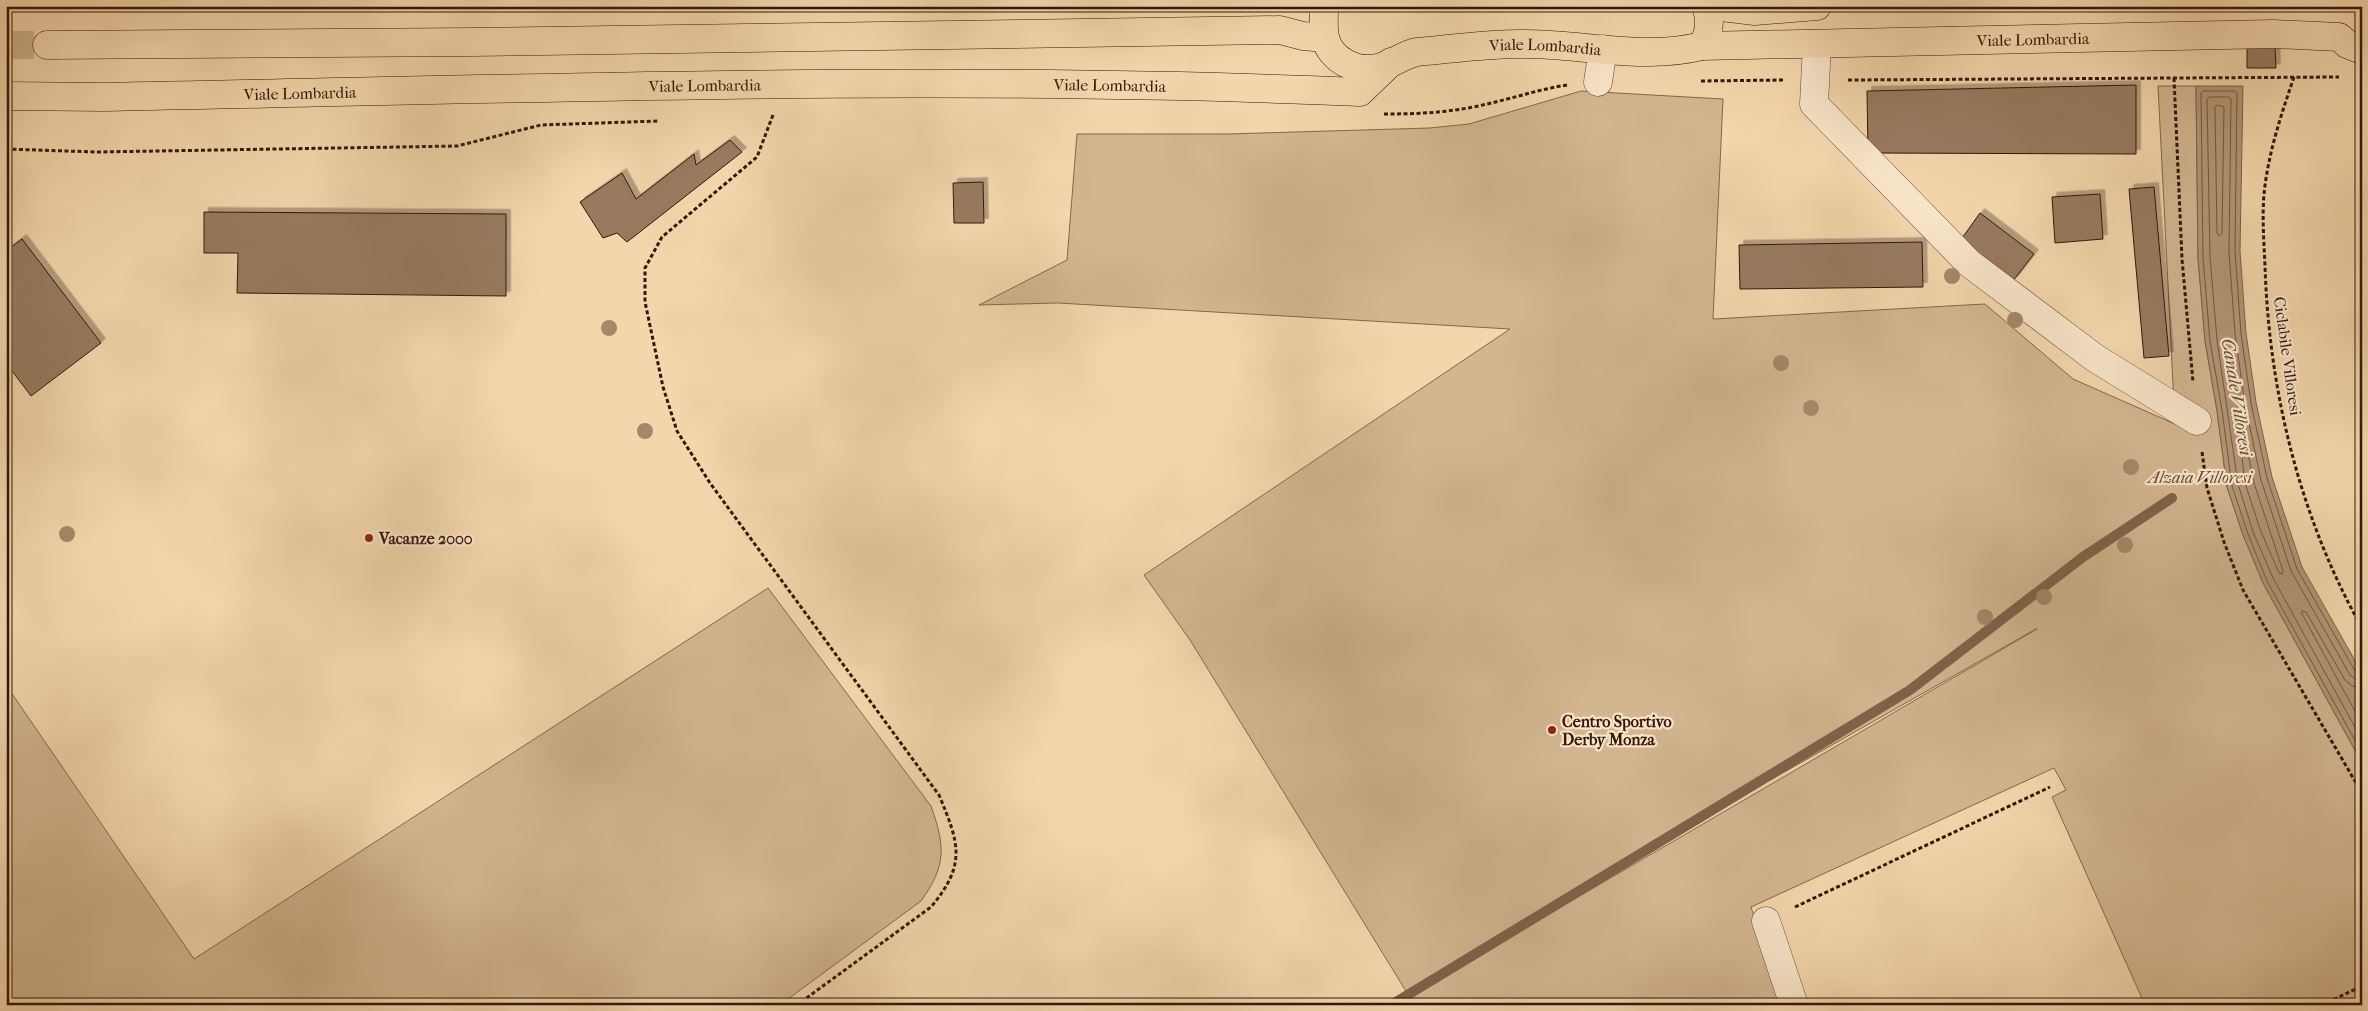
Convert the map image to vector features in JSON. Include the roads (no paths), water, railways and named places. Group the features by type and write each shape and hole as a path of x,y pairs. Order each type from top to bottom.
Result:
{"main road":[{"path":"47,45 463,42 1280,30 1302,36 1325,38 1324,10 1326,6"},
{"path":"1702,46 1710,28 1706,6"},
{"path":"1712,6 1755,11 1807,7"},
{"name":"Viale Lombardia","path":"1325,38 1331,52 1344,63 1360,68 1380,68 1403,55 1417,52 1520,44 1654,53 1680,52 1702,46 2296,34 2339,37 2348,44 2362,50"},
{"name":"Viale Lombardia","path":"6,96 103,97 776,85 1075,84 1360,92 1391,62"}],"street":[{"path":"1817,45 1814,104 1969,264 2095,358 2197,421"},
{"path":"1598,82 1603,49"},
{"path":"1766,921 1794,1005"}],"water":[{"name":"Canale Villoresi","path":"2196,86 2243,86 2240,251 2246,333 2256,402 2272,477 2302,567 2362,673 2362,763 2263,583 2243,535 2227,487 2205,341 2198,258"}],"waterway":[{"path":"1391,1005 1910,690 2083,557 2172,498"}],"tunnel":[{"path":"6,45 47,45"}],"place":[{"name":"Vacanze 2000","path":"369,538"},
{"name":"Centro Sportivo Derby Monza","path":"1552,730"}],"park label":[{"name":"Alzaia Villoresi","path":"2200,477"}]}
